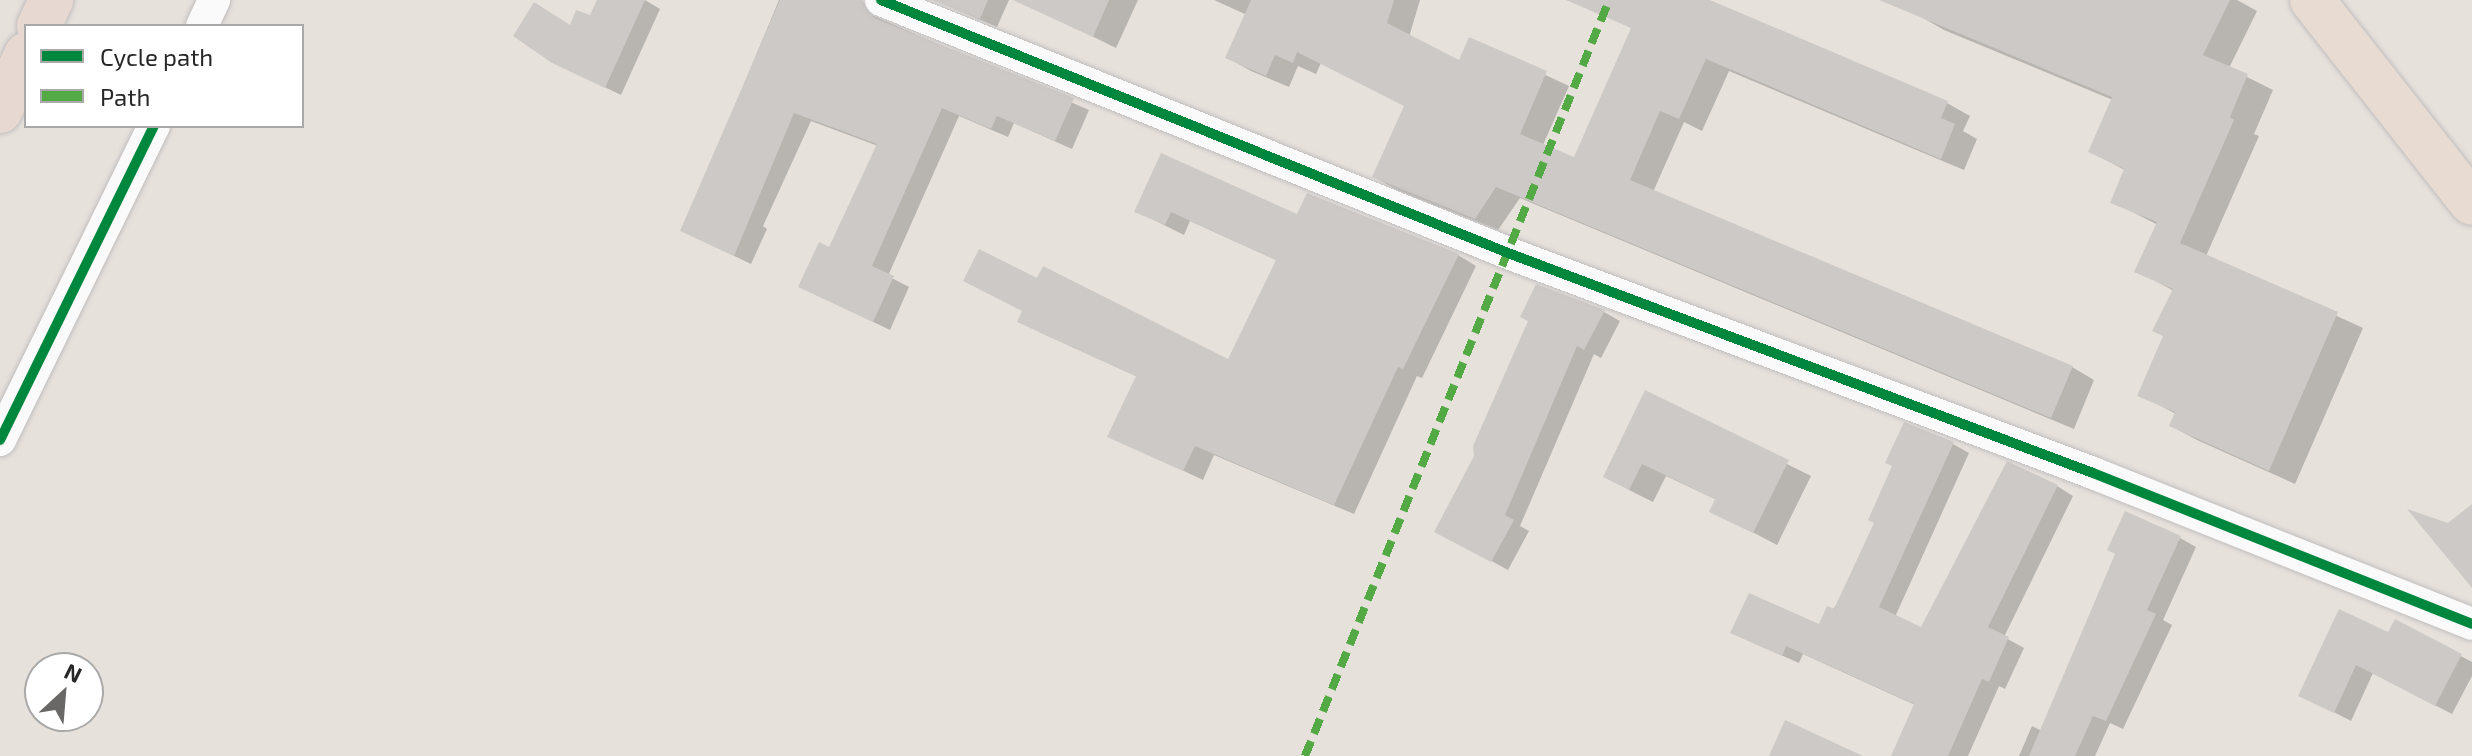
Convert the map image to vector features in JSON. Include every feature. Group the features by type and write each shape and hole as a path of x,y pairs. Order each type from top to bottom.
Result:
{"highway":[{"path":"40,24 51,0"},
{"path":"2312,0 2472,203"},
{"path":"0,111 24,59"}],"street":[{"path":"203,24 214,0"},
{"path":"881,0 1508,253 2093,473 2472,624"},
{"path":"0,440 153,128"}],"building":[{"path":"597,0 645,0 605,88 552,63 513,36 534,2 570,25 576,10 590,15"},
{"path":"780,0 862,0 874,18 1074,98 1055,141 997,116 991,129 942,108 872,266 894,276 873,322 798,287 819,242 829,247 877,144 794,113 734,256 680,231"},
{"path":"932,0 988,0 980,19"},
{"path":"1013,0 1109,0 1093,37"},
{"path":"1251,0 1394,0 1387,23 1459,60 1469,37 1547,71 1520,134 1574,157 1631,28 1566,0 1710,0 1948,101 1941,118 1955,124 1941,159 1706,59 1679,119 1660,111 1630,180 2073,366 2051,418 1496,187 1475,219 1372,177 1404,106 1297,52 1293,63 1275,55 1266,76 1225,58"},
{"path":"1879,0 2230,0 2203,55 2248,74 2230,117 2234,120 2180,243 2338,312 2269,471 2169,426 2175,412 2137,396 2163,336 2152,331 2173,289 2134,272 2157,222 2110,203 2124,169 2088,152 2112,97"},
{"path":"1161,153 1297,214 1307,193 1459,254 1403,369 1398,367 1334,505 1195,446 1183,471 1107,437 1136,376 1017,322 1022,311 963,281 979,249 1037,278 1043,266 1228,359 1276,260 1171,212 1165,225 1134,212"},
{"path":"1536,284 1605,310 1584,350 1577,346 1505,515 1514,520 1491,562 1434,532 1474,456 1473,446 1528,321 1520,317"},
{"path":"1645,390 1789,460 1753,533 1709,512 1715,499 1642,464 1629,490 1603,477"},
{"path":"1904,422 1954,442 1879,607 1921,627 2007,461 2058,485 1988,627 2009,637 1989,682 1982,679 1948,756 1891,756 1914,704 1786,646 1782,656 1730,633 1749,593 1819,624 1827,606 1834,609 1874,523 1868,520 1892,466 1885,463"},
{"path":"2472,504 2472,588 2407,509 2448,523"},
{"path":"2125,511 2181,536 2147,610 2156,614 2106,721 2093,716 2075,756 2029,756 2115,554 2107,550"},
{"path":"2339,609 2388,632 2395,619 2462,654 2435,706 2356,665 2334,713 2298,696"},
{"path":"1785,720 1863,756 1769,756"}],"marked path":[{"path":"1305,756 1609,0"}],"cycle path":[{"path":"881,0 1508,253 2093,473 2472,624"},
{"path":"0,440 153,128"}]}
